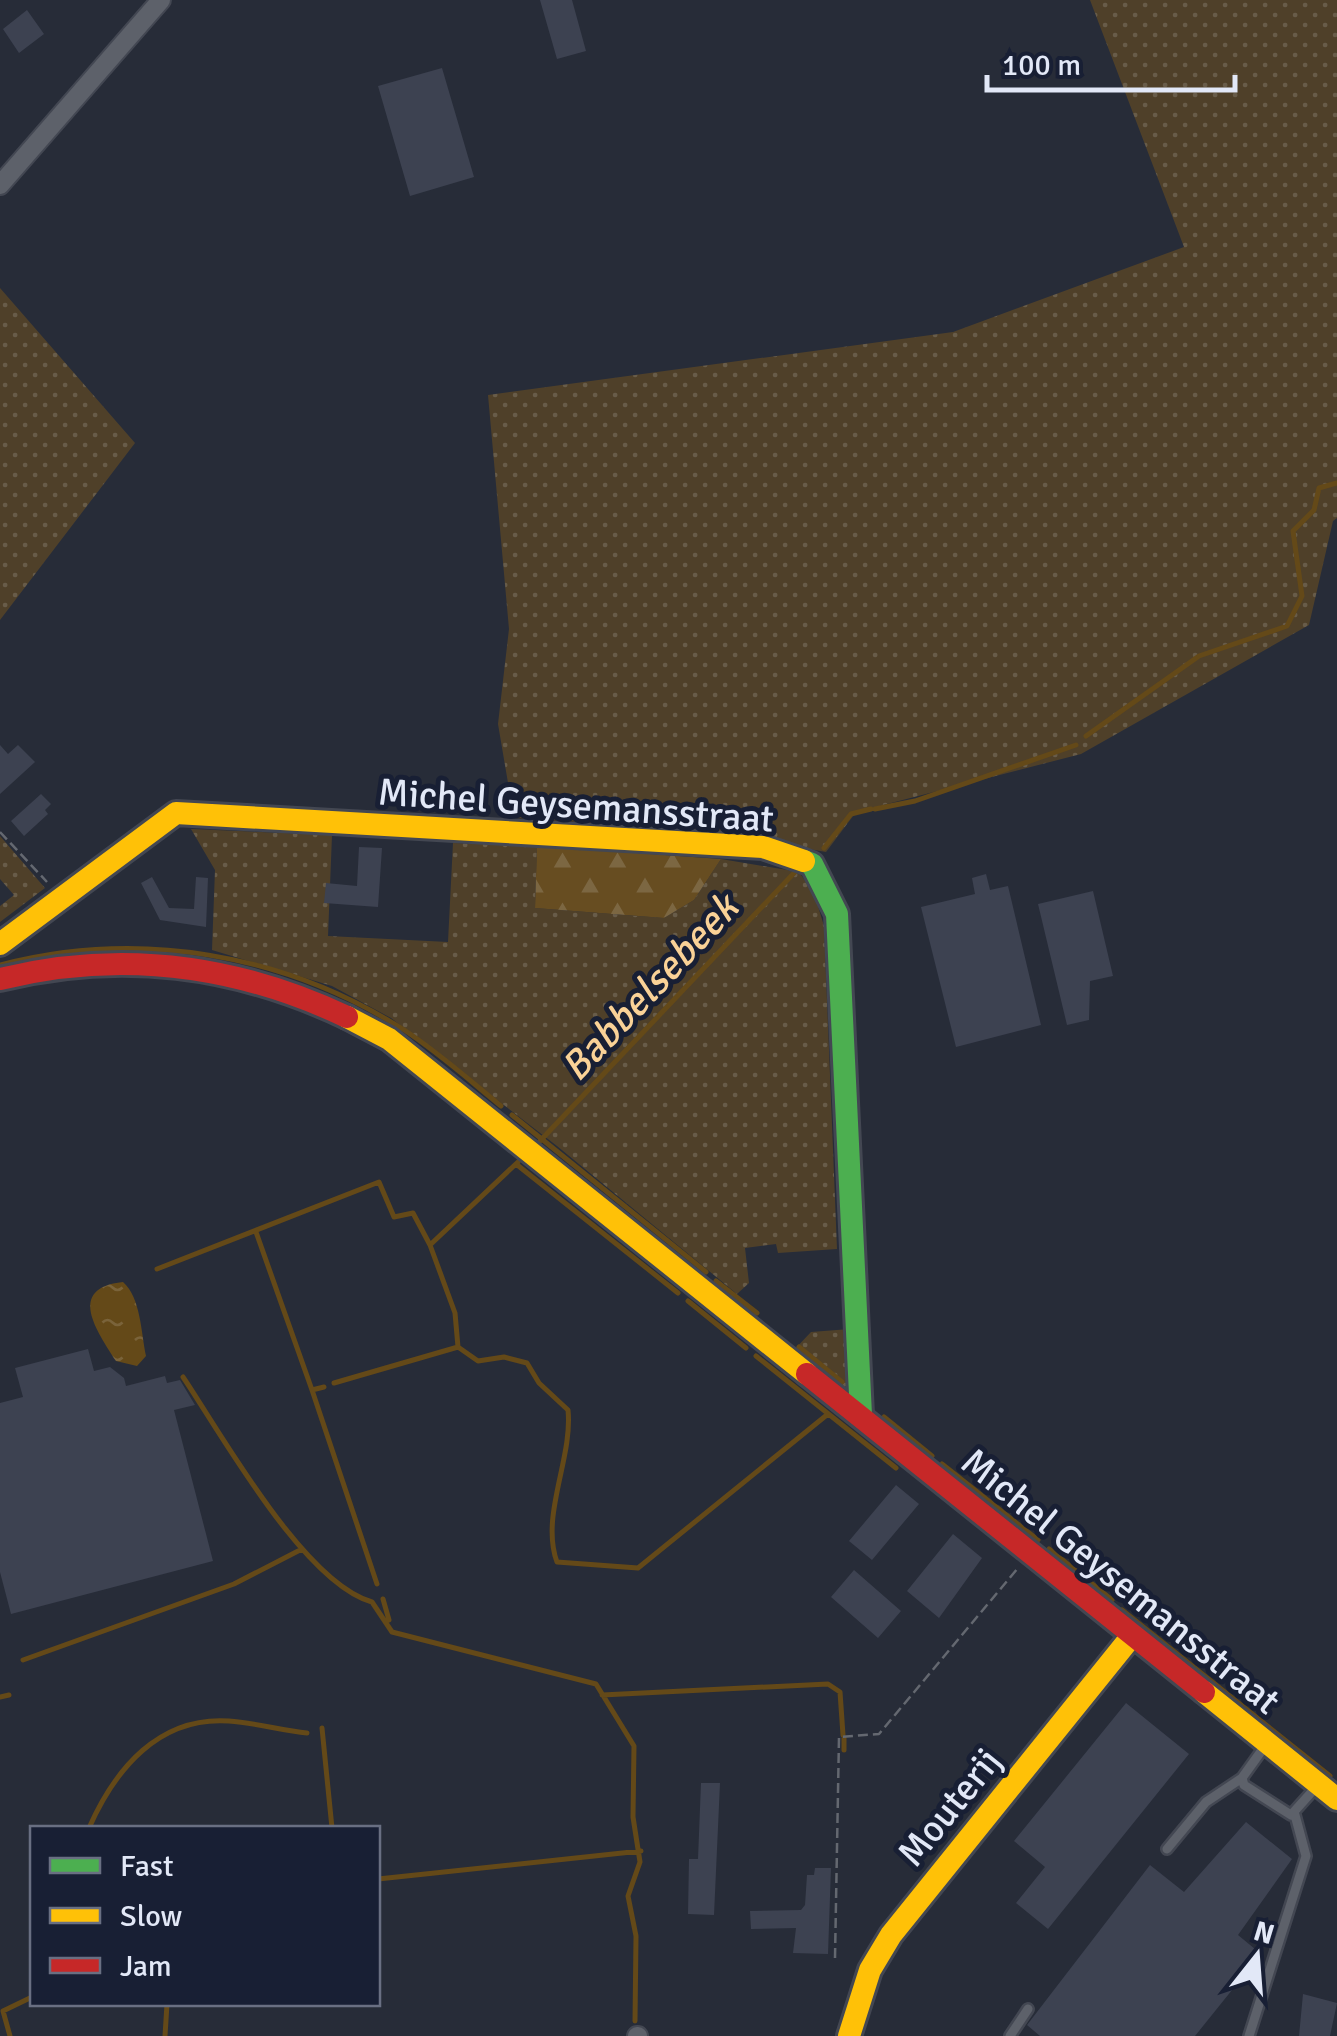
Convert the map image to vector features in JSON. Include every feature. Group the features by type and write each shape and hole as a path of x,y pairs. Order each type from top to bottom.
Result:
{"street":[{"path":"0,184 160,0"},
{"name":"Michel Geysemansstraat","path":"0,944 176,813 763,848 812,864 838,914 862,1415"},
{"name":"Michel Geysemansstraat","path":"0,979 96,963 215,969 319,1000 426,1065 862,1415 1130,1637 1337,1799"},
{"name":"Mouterij","path":"849,2036 870,1970 891,1935 1130,1637"}],"lane":[{"path":"1167,1849 1206,1802 1242,1778 1267,1744"},
{"path":"1242,1778 1244,1786 1295,1815 1306,1856 1249,2036"},
{"path":"1295,1815 1318,1784"},
{"path":"1010,2036 1028,2009"}],"path":[{"path":"0,832 62,898"},
{"path":"834,1958 839,1737 879,1734 1030,1554"}],"shaded area":[{"path":"1090,0 1337,0 1337,518 1333,521 1309,625 1081,754 856,812 826,852 694,829 514,818 498,724 509,629 488,395 953,332 1184,247"},
{"path":"0,288 135,443 0,620"},
{"path":"191,829 332,835 328,936 448,942 453,843 537,846 535,908 664,918 694,900 721,859 799,872 814,893 824,926 837,1249 778,1253 776,1244 745,1248 749,1283 737,1294 557,1146 391,1018 332,986 212,950 215,870"},
{"path":"0,836 45,888 0,922 0,906 14,895 0,879"},
{"path":"850,1329 849,1385 842,1388 794,1350 811,1332"}],"green space":[{"path":"537,846 721,859 694,900 664,918 535,908"}],"water":[{"path":"123,1282 137,1306 146,1356 137,1366 116,1361 91,1312 95,1293"}],"building":[{"path":"540,0 572,0 586,51 557,59"},
{"path":"27,10 44,34 19,53 3,29"},
{"path":"442,68 474,177 410,196 378,86"},
{"path":"0,745 8,754 18,745 35,762 0,794"},
{"path":"41,794 51,804 45,810 48,814 24,836 11,821"},
{"path":"359,847 382,848 378,907 324,903 326,883 357,886"},
{"path":"986,874 990,890 1008,886 1041,1025 956,1047 921,907 975,894 972,878"},
{"path":"152,877 169,908 194,909 196,877 208,878 206,927 160,920 141,883"},
{"path":"1093,891 1113,976 1090,981 1089,1020 1067,1025 1038,904"},
{"path":"88,1349 94,1371 110,1367 124,1378 126,1386 165,1376 167,1383 180,1380 195,1405 174,1410 213,1561 11,1614 0,1572 0,1403 23,1397 15,1368"},
{"path":"896,1485 919,1504 872,1560 849,1541"},
{"path":"953,1534 982,1558 939,1618 907,1591"},
{"path":"854,1570 901,1611 878,1638 831,1597"},
{"path":"1126,1703 1189,1754 1048,1929 1016,1903 1045,1867 1014,1841"},
{"path":"701,1783 720,1783 714,1915 688,1914 689,1859 698,1859"},
{"path":"1246,1822 1292,1859 1238,1935 1261,1954 1195,2036 1040,2036 1027,2025 1150,1865 1184,1892"},
{"path":"815,1868 831,1868 828,1954 793,1953 796,1928 751,1929 750,1911 801,1910 805,1905 807,1875 814,1875"},
{"path":"1303,1994 1337,2003 1330,2036 1299,2036"}],"waterway":[{"name":"Babbelsebeek","path":"1086,736 1199,656 1287,626 1302,596 1293,531 1314,510 1319,488 1337,483"},
{"name":"Babbelsebeek","path":"875,809 915,801 1076,745"},
{"name":"Babbelsebeek","path":"824,848 851,814 871,809"},
{"name":"Babbelsebeek","path":"540,1141 795,872"},
{"path":"0,965 52,954 157,949 260,966 310,982 404,1030 501,1106"},
{"path":"512,1115 706,1272"},
{"path":"157,1269 379,1182 394,1217 413,1213 430,1245 518,1162"},
{"path":"516,1164 678,1293"},
{"path":"256,1232 312,1390 324,1387"},
{"path":"334,1383 458,1347 455,1313 430,1245"},
{"path":"716,1281 757,1313"},
{"path":"688,1301 746,1348"},
{"path":"458,1347 478,1361 504,1357 527,1363 539,1383 568,1410 566,1448 552,1526 557,1562 638,1568 828,1414"},
{"path":"799,1347 842,1382"},
{"path":"756,1356 896,1468"},
{"path":"183,1377 242,1469 293,1538 346,1589 372,1602 392,1632 596,1684 634,1746 633,1817 640,1862 628,1896 636,1936 635,2021"},
{"path":"312,1390 377,1584"},
{"path":"884,1417 932,1456"},
{"path":"942,1464 1038,1540"},
{"path":"23,1660 234,1584 302,1549"},
{"path":"1049,1549 1112,1600"},
{"path":"383,1599 389,1620"},
{"path":"1122,1610 1330,1776"},
{"path":"602,1695 828,1684 840,1692 843,1735"},
{"path":"0,1697 9,1695"},
{"path":"90,1826 126,1767 142,1750 181,1727 229,1721 307,1733"},
{"path":"322,1728 332,1826"},
{"path":"844,1738 844,1750"},
{"path":"380,1879 641,1851"},
{"path":"10,2036 3,2011 30,1998"},
{"path":"165,2036 167,2006"}],"traffic: fast":[{"path":"804,861 812,864 837,914 861,1415"}],"traffic: slow":[{"path":"0,944 176,813 763,847 804,861"},
{"path":"347,1017 389,1039 807,1374"},
{"path":"849,2036 870,1970 891,1935 1131,1637"},
{"path":"1204,1692 1337,1799"}],"traffic: jam":[{"path":"0,979 90,965 177,967 263,984 347,1017"},
{"path":"807,1374 1204,1692"}]}
